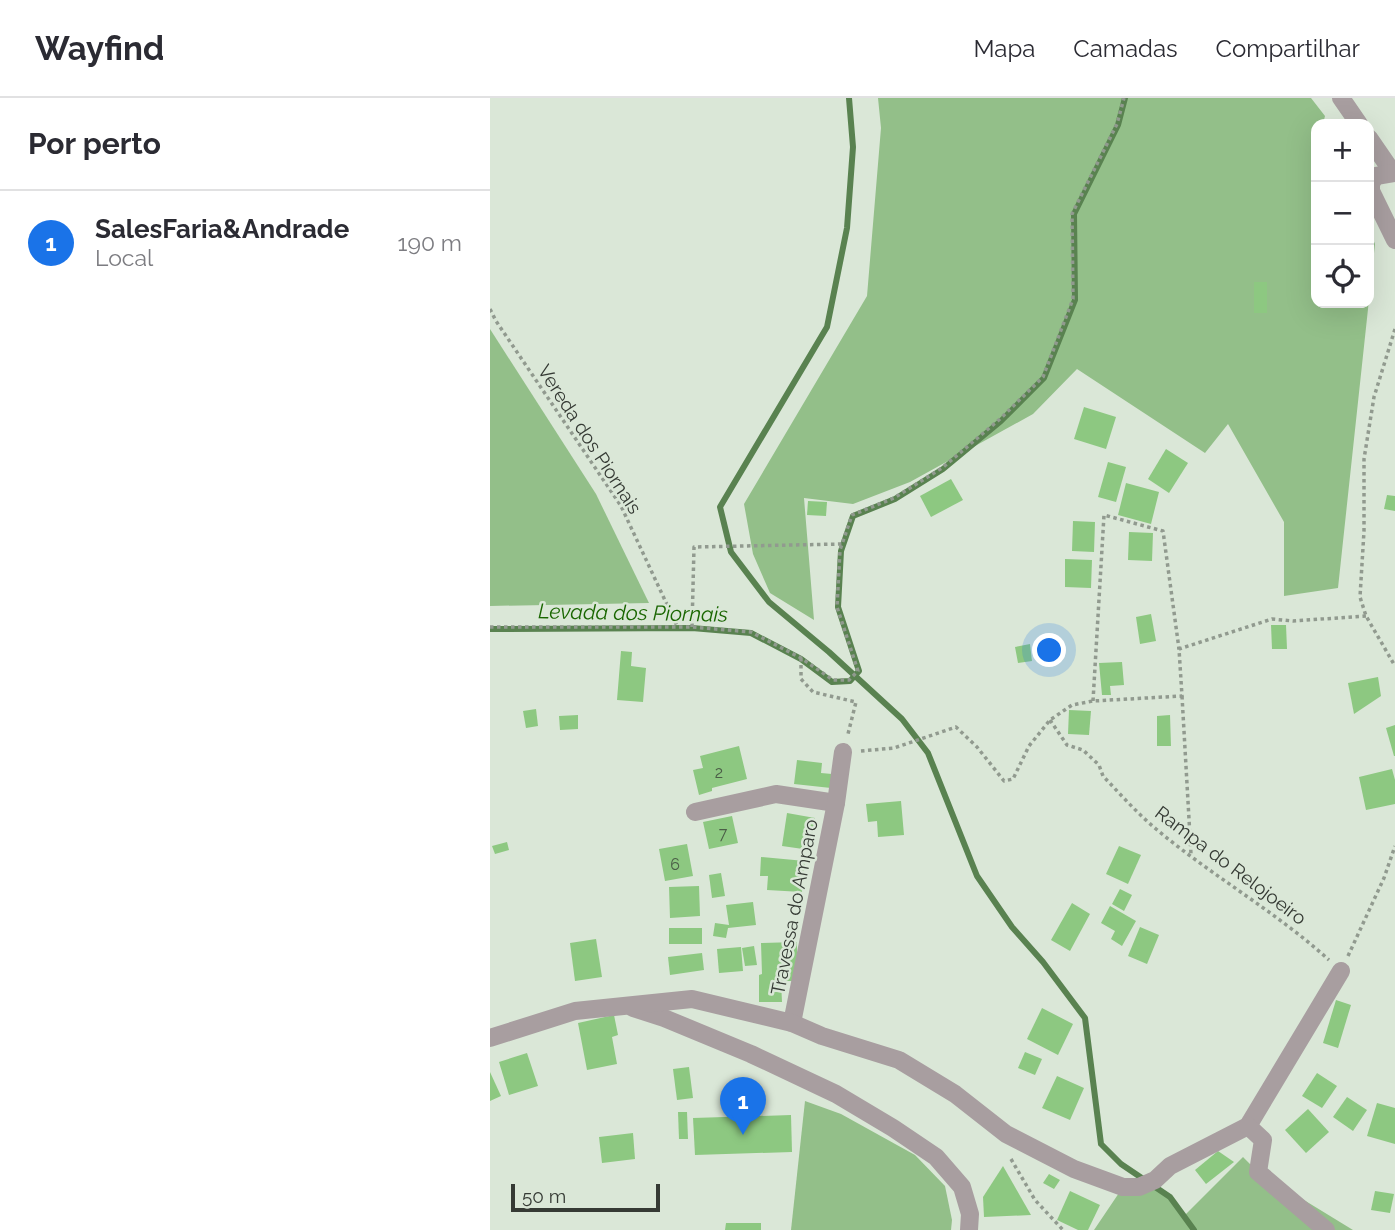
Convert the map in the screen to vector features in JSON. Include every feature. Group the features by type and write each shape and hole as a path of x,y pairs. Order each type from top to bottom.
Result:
{"street":[{"path":"1341,98 1356,119"},
{"path":"1374,145 1394,173 1376,176 1371,183 1371,191 1395,240"},
{"name":"Travessa do Amparo","path":"490,1038 575,1011 692,999 792,1023 836,803 843,752"},
{"path":"695,812 776,794 836,803"},
{"path":"792,1023 822,1036 899,1060 954,1094 1006,1134 1074,1169 1123,1187 1139,1187 1155,1180 1170,1166 1248,1126 1341,971"},
{"path":"626,1006 664,1018 763,1059 836,1094 904,1135 936,1157 961,1186 970,1214 969,1230"},
{"path":"1248,1126 1263,1140 1258,1172 1326,1230"}],"path":[{"path":"490,627 677,626 751,632 802,658 833,680 849,680 858,671 837,607 840,550 852,515 894,498 942,468 1000,419 1043,377 1073,299 1072,214 1117,124 1124,98"},
{"name":"Vereda dos Piornais","path":"490,309 621,506 677,626"},
{"path":"1395,329 1374,397 1364,459 1360,597 1366,616 1395,666"},
{"path":"1093,701 1104,515 1163,531 1180,649 1191,856"},
{"path":"692,627 694,547 842,544"},
{"path":"1180,649 1272,619 1293,621 1366,616"},
{"path":"802,658 801,678 813,692 856,702 843,752 894,748 956,727 977,747 1004,781 1013,779 1029,746 1050,720 1072,705 1093,701 1182,696"},
{"name":"Rampa do Relojoeiro","path":"1050,720 1067,745 1083,750 1100,765 1103,776 1155,828 1303,937 1341,971"},
{"path":"1341,971 1384,878 1395,846"},
{"path":"1006,1134 1010,1157 1035,1199 1063,1230"}],"green space":[{"path":"878,98 1311,98 1325,116 1324,119 1311,119 1311,308 1368,308 1338,588 1284,596 1284,522 1228,424 1205,453 1077,369 1033,414 910,482 853,504 804,498 814,620 770,593 753,554 744,504 867,296 881,128"},
{"path":"490,329 596,494 649,603 490,606"},
{"path":"805,1101 841,1114 915,1155 945,1186 952,1220 951,1230 791,1230"},
{"path":"1243,1157 1258,1172 1353,1230 1094,1230 1123,1187 1141,1177 1170,1197 1185,1215"}],"building":[{"path":"1254,282 1267,282 1267,313 1254,313"},
{"path":"1084,407 1116,417 1106,449 1074,439"},
{"path":"1166,449 1188,463 1169,493 1148,479"},
{"path":"1108,462 1126,467 1116,502 1098,497"},
{"path":"951,479 963,500 931,517 920,496"},
{"path":"1126,483 1159,492 1151,524 1118,515"},
{"path":"1387,495 1395,496 1395,511 1384,509"},
{"path":"808,501 827,502 826,516 807,515"},
{"path":"1073,521 1095,522 1094,552 1072,551"},
{"path":"1129,532 1153,533 1152,561 1128,560"},
{"path":"1065,559 1092,560 1091,588 1065,587"},
{"path":"1151,614 1156,641 1140,644 1136,617"},
{"path":"1271,625 1286,625 1287,649 1272,649"},
{"path":"1030,644 1032,661 1018,663 1015,647"},
{"path":"621,651 632,652 631,666 646,668 643,702 617,700"},
{"path":"1122,662 1124,685 1110,686 1111,695 1102,695 1099,663"},
{"path":"1378,677 1381,696 1354,714 1348,683"},
{"path":"536,709 538,726 526,728 523,711"},
{"path":"1069,710 1091,711 1089,735 1068,734"},
{"path":"578,715 578,729 560,730 559,716"},
{"path":"1170,715 1171,746 1157,746 1157,716"},
{"path":"1395,725 1395,756 1394,756 1386,728"},
{"path":"739,746 747,779 712,788 712,791 699,795 693,770 703,768 700,756"},
{"path":"797,760 822,763 821,773 832,774 831,788 794,784"},
{"path":"1392,769 1395,804 1366,810 1359,777"},
{"path":"901,801 904,835 878,837 877,821 868,822 866,804"},
{"path":"787,813 815,818 810,850 782,846"},
{"path":"732,816 738,843 709,849 703,822"},
{"path":"507,842 509,850 495,854 492,846"},
{"path":"687,844 693,876 665,881 659,849"},
{"path":"1119,846 1141,855 1128,884 1106,874"},
{"path":"761,857 805,861 802,892 767,890 768,876 760,876"},
{"path":"721,873 725,896 712,898 709,875"},
{"path":"699,886 700,916 670,918 669,887"},
{"path":"1120,889 1132,895 1124,911 1112,904"},
{"path":"753,902 756,925 728,928 726,938 713,936 715,923 729,925 726,905"},
{"path":"1072,903 1090,914 1070,951 1051,940"},
{"path":"1110,906 1136,921 1122,946 1111,939 1115,931 1101,923"},
{"path":"1140,927 1159,935 1147,964 1128,956"},
{"path":"669,928 702,928 702,944 669,944"},
{"path":"596,939 602,977 575,981 570,943"},
{"path":"797,942 797,981 781,981 782,1002 759,1002 761,943"},
{"path":"754,946 757,965 745,966 742,948"},
{"path":"741,947 743,971 719,973 717,949"},
{"path":"702,953 704,970 670,975 668,957"},
{"path":"1336,1000 1351,1005 1338,1048 1323,1043"},
{"path":"1042,1008 1073,1024 1058,1055 1027,1039"},
{"path":"614,1015 618,1035 612,1037 617,1064 587,1070 578,1023"},
{"path":"1025,1052 1042,1059 1035,1075 1018,1068"},
{"path":"527,1053 538,1086 509,1095 499,1062"},
{"path":"689,1067 693,1098 677,1100 673,1069"},
{"path":"490,1072 501,1096 490,1101"},
{"path":"1317,1073 1337,1086 1322,1108 1302,1096"},
{"path":"1057,1076 1084,1088 1070,1120 1042,1108"},
{"path":"1347,1097 1367,1110 1353,1131 1333,1117"},
{"path":"1377,1103 1395,1108 1395,1144 1367,1136"},
{"path":"1308,1109 1329,1132 1306,1153 1285,1130"},
{"path":"678,1112 687,1112 688,1139 679,1139"},
{"path":"791,1115 792,1152 695,1155 693,1118"},
{"path":"633,1133 635,1159 602,1163 599,1137"},
{"path":"1218,1151 1234,1162 1206,1184 1195,1170"},
{"path":"1003,1166 1031,1215 984,1217 983,1197"},
{"path":"1049,1174 1060,1180 1054,1189 1043,1183"},
{"path":"1070,1191 1100,1205 1088,1230 1078,1230 1057,1220"},
{"path":"1375,1191 1394,1194 1390,1213 1371,1210"},
{"path":"726,1223 761,1223 761,1230 725,1230"}],"waterway":[{"path":"849,98 853,147 847,228 827,327 720,507 731,552 769,602 902,719 928,753 977,876 1012,927 1043,962 1085,1018 1101,1144 1121,1164 1170,1197 1194,1230"},
{"name":"Levada dos Piornais","path":"490,629 692,628 751,633 801,659 832,682 850,681 859,671 838,607 841,551 853,516 895,499 943,469 1001,421 1044,378 1075,300 1074,214 1118,125 1125,98"}],"place":[{"name":"SalesFaria&Andrade","path":"743,1135"}]}
